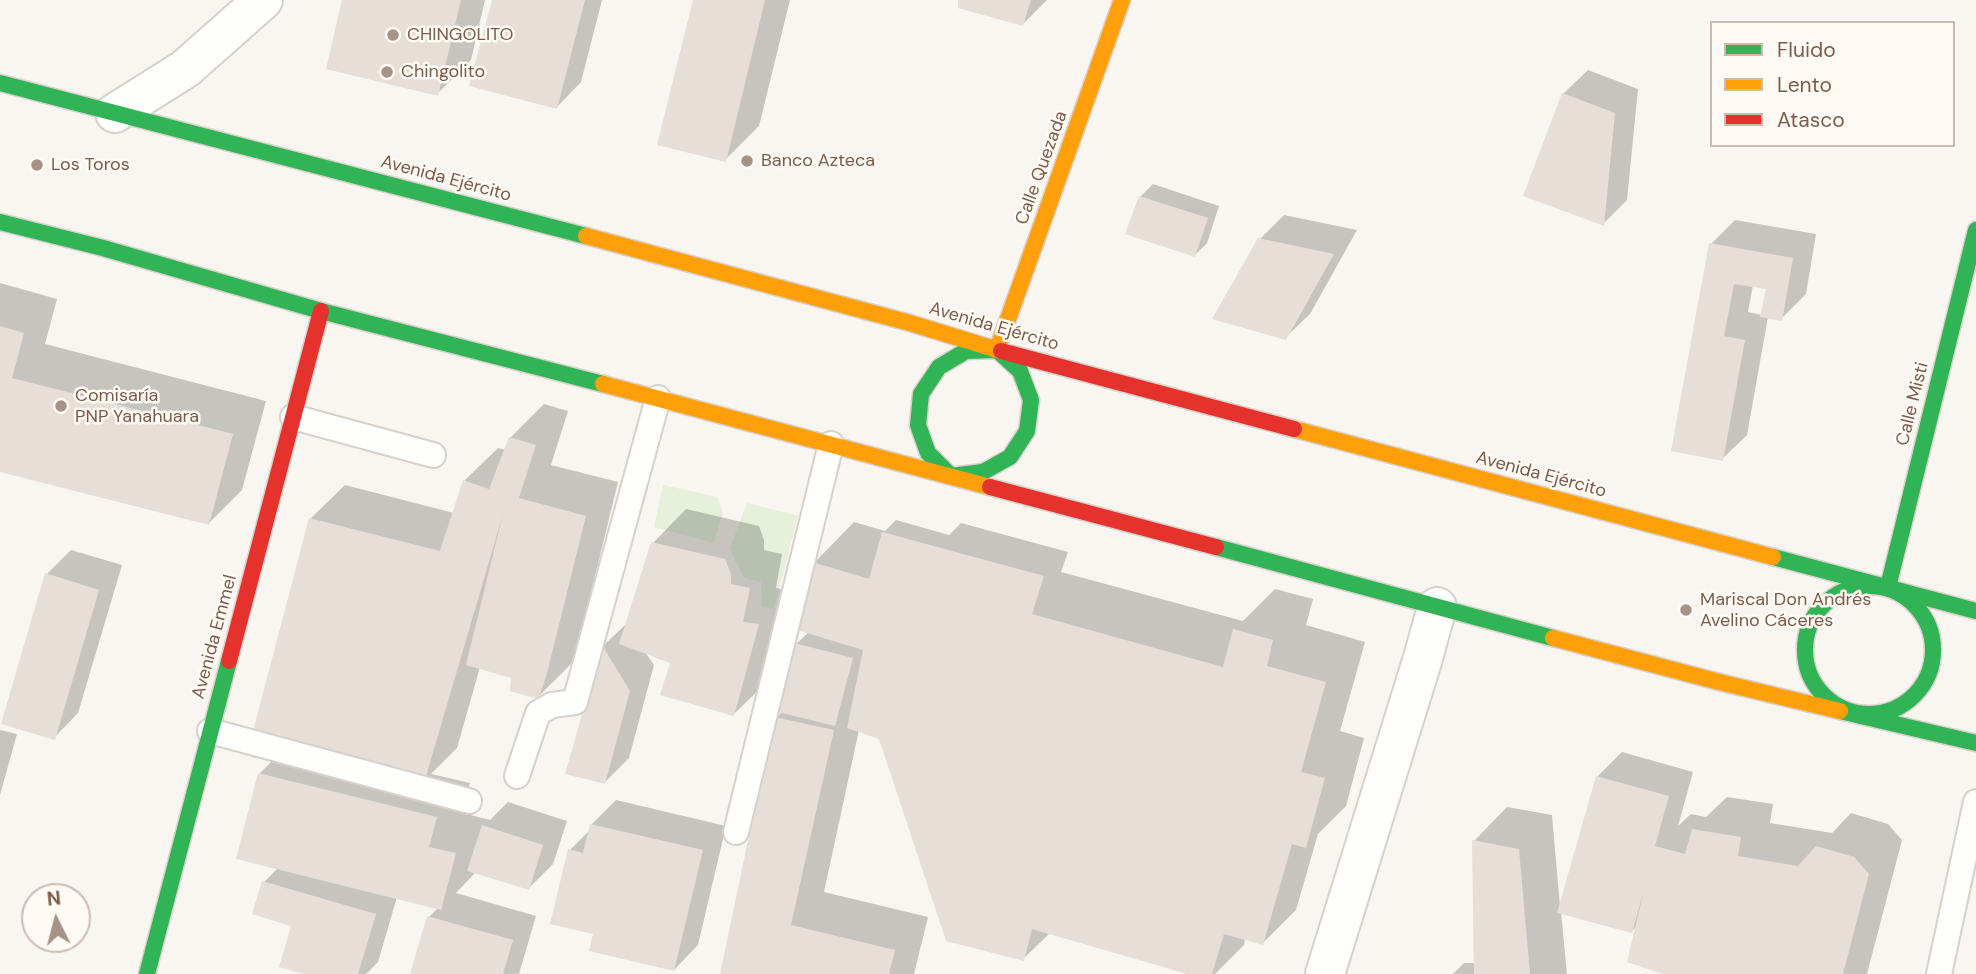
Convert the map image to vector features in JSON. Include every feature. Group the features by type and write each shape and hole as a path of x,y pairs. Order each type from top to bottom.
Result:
{"main road":[{"name":"Calle Quezada","path":"997,350 1122,0"},
{"name":"Avenida Ejército","path":"0,83 897,319 997,350 1976,611"},
{"path":"0,222 103,248 321,310 951,475 1710,679 1976,743"},
{"name":"Calle Misti","path":"1888,587 1976,230"},
{"name":"Avenida Emmel","path":"147,974 321,310"},
{"path":"997,350 1020,371 1031,400 1027,431 1010,457 983,472 951,475 928,453 918,425 921,394 939,367 966,351 997,350"},
{"path":"1854,586 1888,587 1916,605 1932,635 1930,669 1912,698 1882,714 1848,713 1820,694 1805,664 1807,631 1825,603 1854,586"}],"street":[{"path":"115,113 185,69 263,0"},
{"path":"1325,974 1437,607"}],"lane":[{"path":"517,776 538,712 552,705 575,702 658,398"},
{"path":"293,417 433,455"},
{"path":"736,832 831,444"},
{"path":"210,731 468,801"},
{"path":"1939,974 1976,802"}],"green space":[{"path":"663,485 717,497 723,512 714,543 654,527"},
{"path":"747,503 798,516 774,609 762,607 761,582 744,578 730,549"}],"building":[{"name":"CHINGOLITO","path":"342,0 461,0 438,96 326,69"},
{"path":"492,0 585,0 557,109 469,86"},
{"path":"693,0 765,0 726,162 657,145"},
{"path":"958,0 1031,0 1023,26 958,8"},
{"path":"1562,93 1615,113 1604,226 1523,196"},
{"path":"1139,196 1208,218 1195,257 1125,234"},
{"path":"1258,238 1334,254 1286,340 1212,319"},
{"path":"1709,243 1793,258 1782,321 1760,317 1766,289 1734,284 1724,336 1745,340 1723,461 1671,451"},
{"name":"Comisaría PNP Yanahuara","path":"0,326 24,333 12,378 233,434 209,525 0,472"},
{"path":"509,437 536,445 519,498 586,516 546,677 538,699 510,691 511,678 466,665 503,514 424,783 252,735 309,518 440,551 463,480 489,489"},
{"path":"882,532 1044,576 1032,614 1223,667 1233,629 1273,640 1267,666 1326,682 1301,772 1325,778 1306,848 1292,844 1263,945 1224,934 1212,974 1187,974 1032,929 1024,961 946,941 879,739 847,728 863,650 797,630 812,562 869,579"},
{"path":"651,542 725,559 731,574 731,584 750,588 743,622 759,624 734,716 660,695 670,663 619,644"},
{"path":"45,573 99,590 55,740 1,724"},
{"path":"794,643 853,658 835,726 778,712"},
{"path":"602,645 630,691 605,784 565,774"},
{"path":"774,717 834,730 791,925 895,950 889,974 720,974"},
{"path":"258,773 437,817 429,847 456,853 441,910 236,859"},
{"path":"1596,776 1669,796 1655,846 1685,854 1692,829 1741,837 1738,856 1798,866 1816,846 1854,857 1869,874 1843,974 1663,974 1627,962 1644,890 1632,933 1557,913"},
{"path":"590,824 703,850 674,971 589,951 593,934 550,924 568,849 583,853"},
{"path":"482,825 543,845 529,890 467,871"},
{"path":"1472,840 1519,849 1530,974 1474,974"},
{"path":"262,881 376,914 358,974 304,974 279,967 291,926 252,914"},
{"path":"427,916 513,940 503,974 410,974"}],"traffic: fast":[{"path":"0,83 586,236"},
{"path":"0,222 103,248 321,311 603,384"},
{"path":"1888,587 1976,230"},
{"path":"997,350 1020,371 1031,400 1027,431 1010,457 983,472 951,476 928,453 918,425 921,394 939,367 966,351 997,350"},
{"path":"1216,547 1553,638"},
{"path":"1773,557 1976,611"},
{"path":"1869,586 1893,591 1914,605 1928,626 1933,650 1928,674 1914,695 1893,709 1869,714 1845,709 1824,695 1810,674 1805,650 1810,626 1824,605 1845,591 1869,586"},
{"path":"147,974 229,661"},
{"path":"1840,711 1976,743"}],"traffic: slow":[{"path":"997,350 1122,0"},
{"path":"586,236 910,323 1001,351"},
{"path":"603,384 990,487"},
{"path":"1294,429 1773,557"},
{"path":"1553,638 1840,711"}],"traffic: jam":[{"path":"229,661 321,311"},
{"path":"1001,351 1294,429"},
{"path":"990,487 1216,547"}],"place":[{"name":"CHINGOLITO","path":"393,35"},
{"name":"Chingolito","path":"387,72"},
{"name":"Banco Azteca","path":"747,161"},
{"name":"Los Toros","path":"37,165"},
{"name":"Comisaría PNP Yanahuara","path":"61,406"},
{"name":"Mariscal Don Andrés Avelino Cáceres","path":"1686,610"}]}
